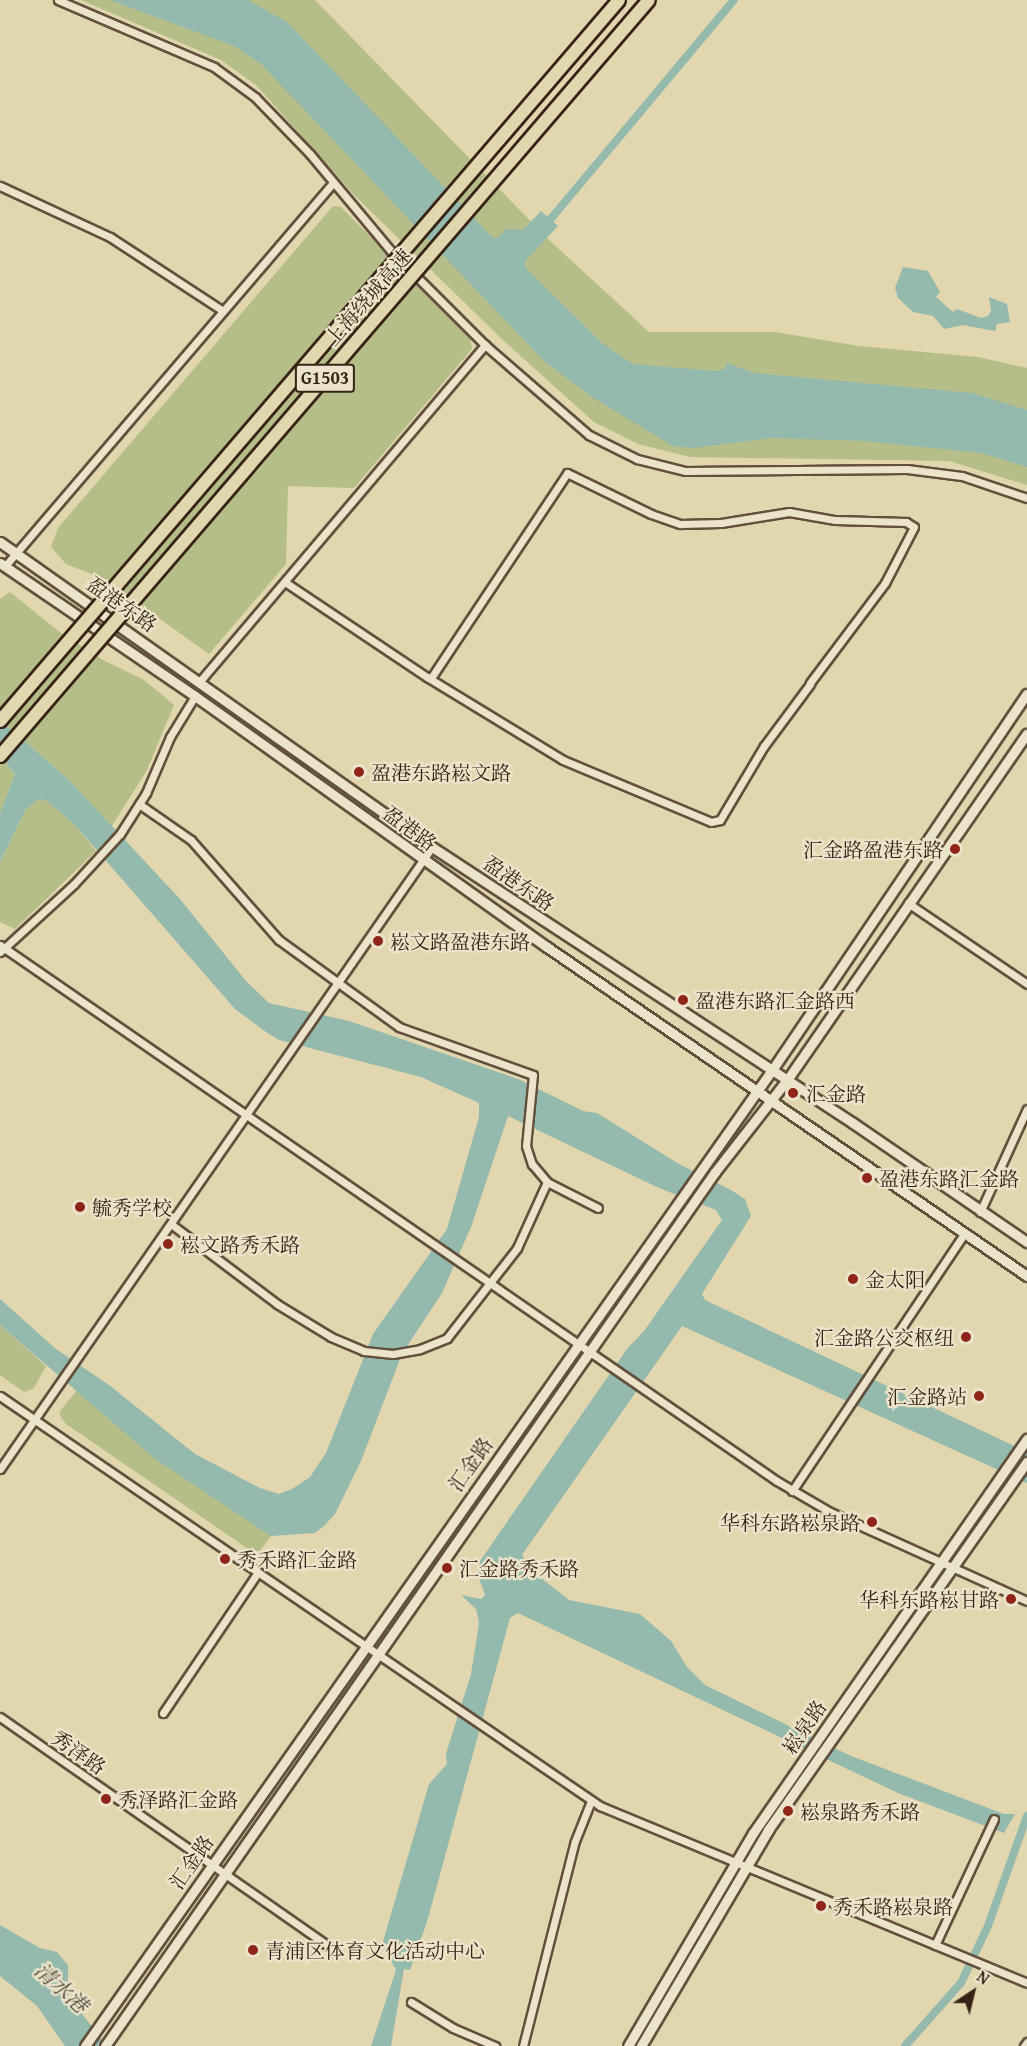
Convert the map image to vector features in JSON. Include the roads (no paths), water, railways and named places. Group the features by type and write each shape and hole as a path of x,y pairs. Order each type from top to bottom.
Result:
{"highway":[{"name":"上海绕城高速","path":"0,721 619,0"},
{"name":"上海绕城高速","path":"0,756 649,0"}],"main road":[{"name":"盈港东路","path":"0,542 200,681 432,847 772,1070 1027,1242"},
{"name":"盈港路","path":"2,567 195,696 425,860 772,1099"},
{"name":"汇金路","path":"85,2046 701,1165 772,1070 1027,694"},
{"name":"汇金路","path":"107,2044 228,1875 689,1209 787,1080 1027,734"},
{"path":"772,1099 1027,1275"},
{"name":"崧泉路","path":"628,2046 735,1861 819,1736 1025,1442"},
{"name":"崧泉路","path":"641,2046 746,1865 812,1766 954,1569 1027,1462"}],"street":[{"path":"58,0 214,67 255,97 310,154 332,184 391,251 485,345 589,435 637,459 685,471 907,469 962,476 1027,498"},
{"path":"2,567 332,184"},
{"path":"0,186 110,237 224,311"},
{"path":"200,681 485,345"},
{"path":"285,582 431,678 563,760 711,822 720,820 764,746 885,583 915,526 906,522 835,520 789,512 721,523 680,524 651,514 567,473 431,678"},
{"path":"195,696 139,804 120,834 97,861 1,948 249,1113 792,1491 941,1563 1027,1601"},
{"path":"139,804 191,840 279,940 399,1027 533,1075 526,1146 532,1164 547,1182 598,1208"},
{"path":"0,1469 432,847"},
{"path":"908,903 1027,984"},
{"path":"981,1212 1027,1109"},
{"path":"171,1224 277,1304 332,1337 364,1351 393,1354 447,1338 517,1248 547,1182"},
{"path":"792,1491 965,1233"},
{"path":"0,1396 380,1654 591,1801 1027,1983"},
{"path":"163,1713 258,1572"},
{"name":"秀泽路","path":"0,1717 332,1949"},
{"path":"522,2046 575,1841 591,1801"},
{"path":"935,1945 994,1819"},
{"path":"411,2002 453,2028 495,2046"},
{"path":"1024,2046 1027,2042"}],"water":[{"path":"110,0 248,0 287,22 492,237 498,238 506,229 523,230 541,211 558,226 525,261 525,267 602,343 633,364 715,371 725,369 727,363 754,373 972,393 1027,410 1027,467 981,453 865,441 772,438 693,448 673,446 592,397 545,362 261,64 234,46"},
{"path":"903,267 928,271 940,292 936,297 953,312 957,309 981,318 988,316 991,311 989,297 1007,304 1010,322 997,324 995,331 963,325 944,329 933,316 913,312 898,298 895,288"},
{"path":"0,720 68,779 180,899 246,981 269,1003 349,1021 518,1079 583,1111 597,1113 679,1164 731,1190 745,1199 751,1216 702,1294 705,1300 1027,1452 1027,1483 682,1326 522,1555 531,1570 569,1600 640,1614 671,1641 687,1667 705,1685 851,1756 1004,1814 1015,1814 1004,1833 898,1793 518,1613 510,1618 427,1922 410,1970 404,1969 391,2046 371,2046 396,1970 382,1945 429,1784 447,1764 446,1754 471,1674 479,1623 476,1609 461,1595 481,1599 485,1595 478,1575 480,1561 627,1349 644,1331 722,1220 716,1210 659,1188 508,1116 471,1227 442,1293 402,1354 361,1461 335,1514 324,1526 315,1533 271,1536 154,1458 0,1325 0,1299 56,1349 109,1385 195,1454 260,1488 279,1494 292,1489 310,1477 326,1453 373,1334 447,1229 479,1117 479,1103 421,1077 279,1040 266,1032 235,1009 74,824 47,801 39,799 26,809 0,862 0,813 15,774 0,755"},
{"name":"清水港","path":"0,1925 40,1948 57,1952 68,1965 68,1996 107,2046 65,2046 37,2006 0,1976"}],"waterway":[{"path":"544,227 734,0"},
{"path":"905,2046 961,1983 988,1926 1027,1816"}],"place":[{"name":"盈港东路崧文路","path":"359,772"},
{"name":"汇金路盈港东路","path":"955,849"},
{"name":"崧文路盈港东路","path":"378,941"},
{"name":"盈港东路汇金路西","path":"683,1000"},
{"name":"汇金路","path":"793,1093"},
{"name":"盈港东路汇金路","path":"867,1178"},
{"name":"毓秀学校","path":"80,1207"},
{"name":"崧文路秀禾路","path":"168,1244"},
{"name":"金太阳","path":"853,1279"},
{"name":"汇金路公交枢纽","path":"966,1337"},
{"name":"汇金路站","path":"979,1396"},
{"name":"华科东路崧泉路","path":"872,1522"},
{"name":"秀禾路汇金路","path":"225,1559"},
{"name":"汇金路秀禾路","path":"447,1568"},
{"name":"华科东路崧甘路","path":"1011,1599"},
{"name":"秀泽路汇金路","path":"106,1799"},
{"name":"崧泉路秀禾路","path":"788,1811"},
{"name":"秀禾路崧泉路","path":"821,1906"},
{"name":"青浦区体育文化活动中心","path":"253,1950"}]}
